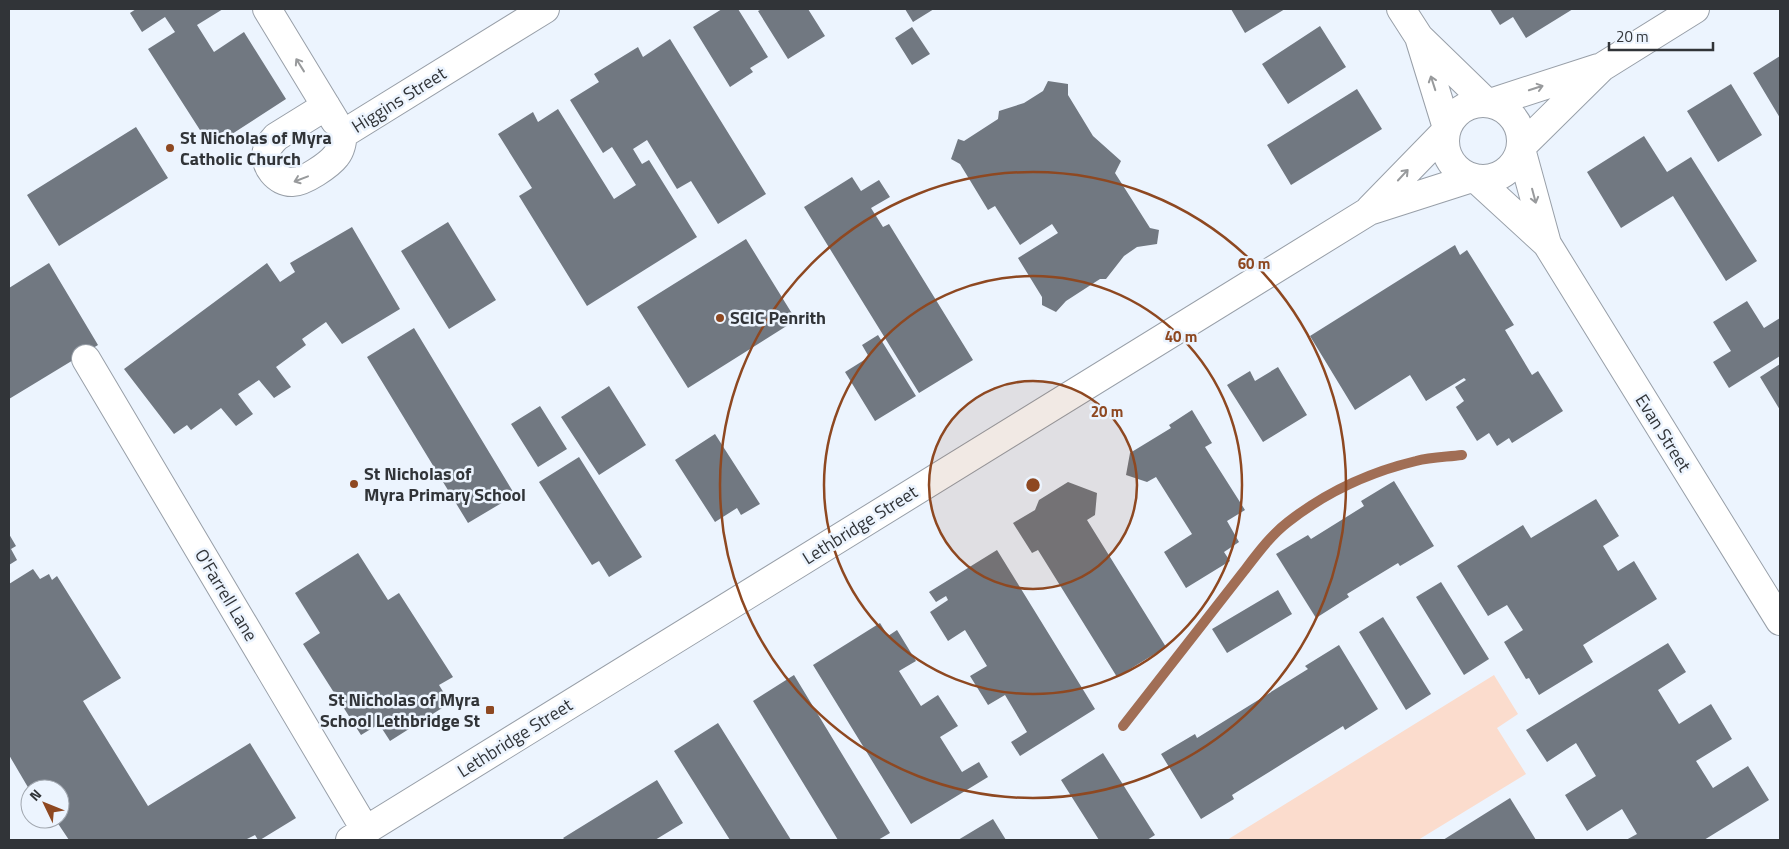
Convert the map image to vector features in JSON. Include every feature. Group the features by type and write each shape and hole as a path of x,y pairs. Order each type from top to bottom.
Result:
{"street":[{"path":"267,9 343,134"},
{"name":"Higgins Street","path":"326,106 276,138 266,151 270,170 284,181 302,181 327,165 336,156 341,146 343,134 545,9"},
{"path":"1401,9 1419,37 1489,103"},
{"path":"1521,148 1602,67 1696,9"},
{"path":"1419,37 1446,130 1447,154 1453,164 1462,172 1474,178 1487,179 1499,176 1509,169 1516,160 1521,148 1522,135 1518,123 1501,106 1489,103 1477,103 1467,106 1452,119 1446,130"},
{"path":"1489,103 1602,67"},
{"name":"Lethbridge Street","path":"1369,211 1446,130"},
{"name":"Evan Street","path":"1521,148 1546,244"},
{"name":"Lethbridge Street","path":"358,835 1369,211 1474,178"},
{"name":"Evan Street","path":"1474,178 1546,244 1780,621"},
{"name":"O'Farrell Lane","path":"86,359 358,835"}],"shaded area":[{"path":"1494,675 1518,714 1497,728 1526,774 1418,840 1227,840"}],"building":[{"path":"136,9 223,9 197,25 214,52 244,32 286,99 232,134 228,129 207,141 148,49 175,32 165,17 142,32 130,13"},
{"path":"722,9 738,9 768,57 750,68 753,72 730,87 693,27"},
{"path":"762,9 808,9 825,36 788,59 758,11"},
{"path":"905,9 934,9 913,22"},
{"path":"1231,9 1285,9 1245,33"},
{"path":"1490,9 1573,9 1526,38 1513,17 1500,25"},
{"path":"1320,26 1346,67 1288,104 1262,64"},
{"path":"912,27 930,54 912,65 895,38"},
{"path":"670,39 766,194 718,224 691,181 677,189 647,140 633,149 642,164 649,160 697,237 587,306 519,196 532,188 498,134 533,112 538,122 558,109 614,199 636,185 612,147 603,153 570,100 599,82 594,74 638,47 643,57"},
{"path":"1780,56 1780,118 1753,73"},
{"path":"1048,81 1068,84 1068,95 1093,136 1121,161 1115,173 1150,228 1159,230 1157,244 1137,247 1124,256 1106,279 1100,279 1066,301 1056,312 1042,305 1042,297 1018,258 1058,233 1052,224 1020,245 995,206 988,210 960,164 951,159 958,139 964,141 998,119 999,111 1024,103 1043,91"},
{"path":"1731,84 1762,135 1718,162 1687,111"},
{"path":"1357,89 1382,129 1291,185 1267,145"},
{"path":"136,127 168,178 59,246 27,195"},
{"path":"1644,136 1667,172 1691,157 1757,261 1726,281 1673,196 1621,228 1587,172"},
{"path":"852,177 861,191 879,180 890,197 871,208 883,227 889,224 973,360 919,393 804,207"},
{"path":"448,222 496,300 449,329 401,251"},
{"path":"352,227 400,309 342,344 326,322 302,339 306,345 276,367 291,387 274,398 259,380 238,394 253,414 236,426 221,408 191,430 187,425 174,434 124,369 267,263 280,282 295,272 290,263"},
{"path":"746,239 796,320 688,388 637,307"},
{"path":"1455,245 1460,255 1467,250 1514,325 1505,330 1532,375 1538,371 1563,411 1512,443 1509,438 1497,446 1489,433 1477,441 1456,407 1464,401 1455,387 1466,380 1464,378 1426,401 1410,375 1355,410 1310,336"},
{"path":"49,263 98,345 9,399 9,288"},
{"path":"1747,301 1764,328 1780,318 1780,356 1729,388 1713,362 1731,351 1713,322"},
{"path":"414,328 515,495 468,523 367,357"},
{"path":"878,335 916,396 875,421 845,372 869,357 862,345"},
{"path":"1780,364 1780,410 1760,377"},
{"path":"1278,367 1307,415 1263,442 1227,385 1250,371 1255,381"},
{"path":"609,386 646,445 599,475 561,417"},
{"path":"540,406 567,449 538,467 511,424"},
{"path":"1192,410 1212,443 1205,447 1245,510 1227,521 1239,542 1224,552 1230,561 1186,588 1164,552 1192,534 1156,477 1147,482 1126,475 1130,453 1171,428 1169,425"},
{"path":"715,434 760,504 741,515 737,508 715,522 675,460"},
{"path":"579,457 642,557 609,577 599,561 592,565 539,482"},
{"path":"1394,481 1434,546 1400,566 1398,563 1347,594 1349,597 1316,618 1276,554 1308,535 1311,539 1364,506 1361,501"},
{"path":"1068,482 1097,493 1095,515 1087,520 1166,647 1117,677 1038,550 1032,553 1013,523 1035,510 1039,500"},
{"path":"1596,499 1619,536 1603,546 1618,571 1634,561 1657,599 1583,645 1593,662 1539,695 1529,678 1526,679 1504,642 1523,630 1507,605 1488,616 1457,566 1523,525 1531,538"},
{"path":"9,534 16,546 11,549 17,560 9,565"},
{"path":"997,550 1095,709 1020,756 1011,742 1027,732 1005,695 988,705 970,676 987,666 965,630 948,641 930,612 948,600 946,596 936,602 929,592"},
{"path":"358,553 388,600 399,593 453,677 439,685 450,703 390,741 379,724 361,735 303,644 320,633 295,593"},
{"path":"33,569 40,579 49,574 52,580 57,576 121,678 83,701 148,806 250,743 296,818 260,840 255,835 245,840 69,840 62,829 70,829 70,779 23,779 9,755 9,584"},
{"path":"1441,582 1489,659 1464,675 1416,597"},
{"path":"1278,590 1292,614 1227,653 1212,629"},
{"path":"1383,617 1431,694 1406,710 1359,632"},
{"path":"880,623 888,636 897,630 916,661 899,671 921,706 938,695 958,726 940,737 962,772 979,762 988,777 911,824 813,665"},
{"path":"1668,643 1686,672 1658,690 1679,724 1711,704 1732,739 1696,761 1713,788 1748,766 1769,800 1704,840 1626,840 1637,834 1622,809 1587,831 1565,795 1596,776 1576,743 1547,762 1526,730"},
{"path":"1339,645 1378,709 1345,730 1343,726 1232,795 1234,799 1201,819 1161,754 1195,734 1197,738 1308,669 1305,666"},
{"path":"794,675 890,833 878,840 838,840 753,701"},
{"path":"718,723 791,840 730,840 674,751"},
{"path":"1103,753 1155,835 1147,840 1099,840 1061,780"},
{"path":"657,780 683,823 655,840 565,840 563,838"},
{"path":"1510,798 1536,840 1443,840"},
{"path":"993,819 1006,840 958,840"}],"waterway":[{"path":"1123,726 1259,551 1288,522 1317,502 1365,477 1422,460 1462,455"}],"place":[{"name":"St Nicholas of Myra Catholic Church","path":"170,148"},
{"name":"SCIC Penrith","path":"720,318"},
{"name":"St Nicholas of Myra Primary School","path":"354,484"},
{"name":"St Nicholas of Myra School Lethbridge St","path":"490,710"}]}
